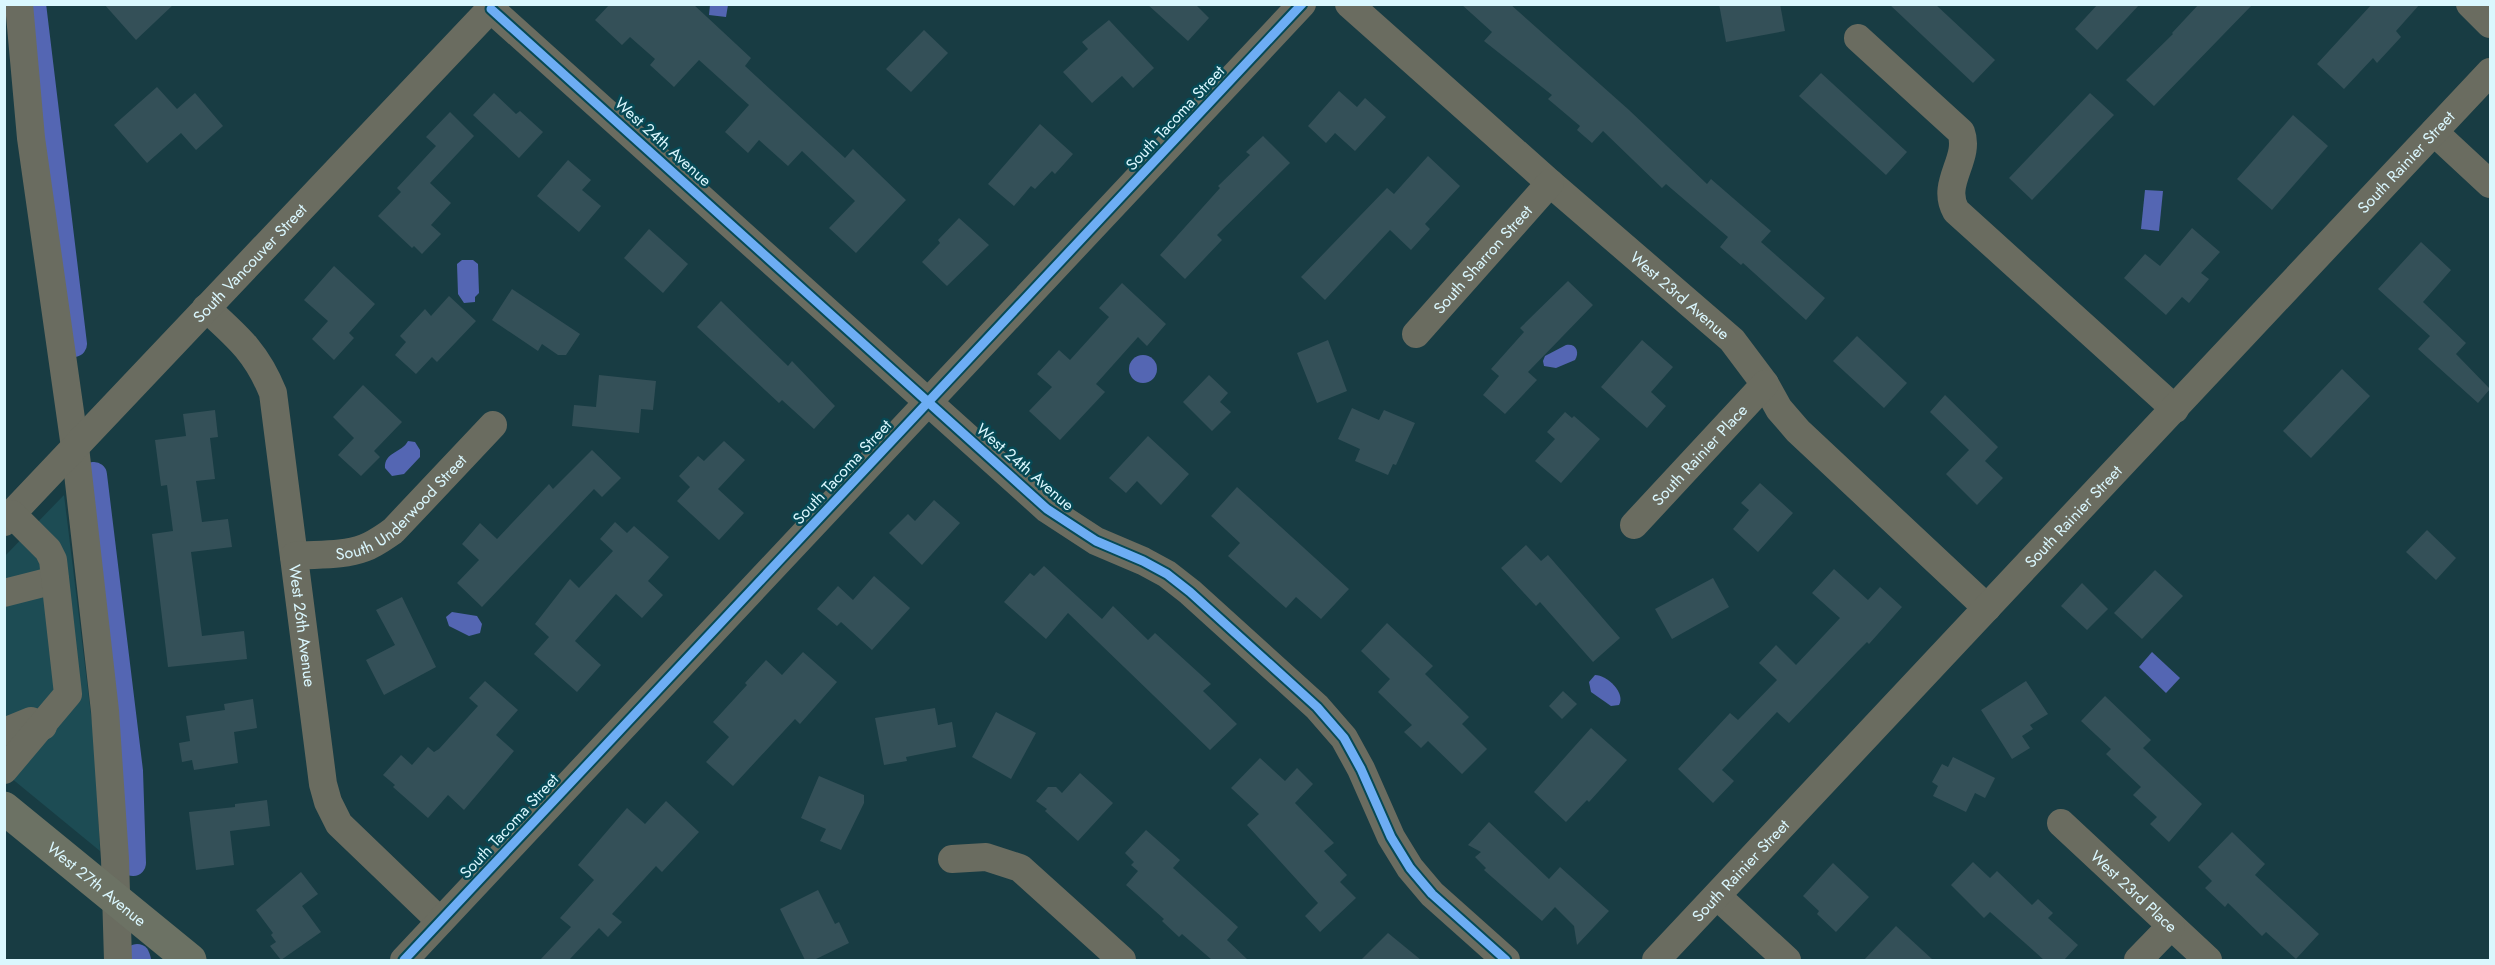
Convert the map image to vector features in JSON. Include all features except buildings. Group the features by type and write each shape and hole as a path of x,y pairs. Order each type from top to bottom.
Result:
{"main road":[{"name":"West 27th Avenue","path":"4,808 190,960"}],"street":[{"path":"19,4 31,138 75,447 105,711 118,960"},
{"name":"South Tacoma Street","path":"404,960 1302,4"},
{"name":"West 23rd Avenue","path":"1349,4 1550,183 1732,340 1765,384 1779,409 1798,431 1987,608"},
{"path":"2470,4 2490,24"},
{"name":"South Vancouver Street","path":"8,518 493,7"},
{"name":"West 24th Avenue","path":"493,7 1047,509 1096,541 1167,574 1317,707 1344,738 1361,769 1391,837 1410,868 1432,894 1506,960"},
{"path":"1858,38 1961,132 1964,139 1962,151 1950,193 1950,201 1956,211 2175,409"},
{"name":"South Rainier Street","path":"1656,960 2490,72"},
{"path":"2434,132 2490,184"},
{"name":"South Sharron Street","path":"1416,334 1550,183"},
{"name":"West 26th Avenue","path":"206,308 257,358 273,393 323,784 328,802 339,824 440,921"},
{"name":"South Rainier Place","path":"1634,525 1765,384"},
{"name":"South Underwood Street","path":"294,556 346,552 365,548 380,540 393,531 492,425"},
{"path":"4,770 68,694 53,560 48,550 8,518"},
{"path":"4,593 55,580"},
{"path":"4,732 31,721 43,726"},
{"name":"West 23rd Place","path":"2061,823 2208,960"},
{"path":"952,859 986,857 1020,868 1122,960"},
{"path":"1717,896 1787,960"},
{"path":"2138,960 2170,926"}],"shaded area":[{"path":"64,495 95,747 100,851 5,773 4,557"}],"water":[{"path":"710,5 728,5 726,17 709,15"},
{"path":"2145,190 2163,191 2159,231 2141,229"},
{"path":"462,260 473,260 478,264 479,293 475,297 475,302 464,303 458,294 457,264"},
{"path":"1566,345 1572,345 1576,349 1575,360 1556,368 1544,366 1545,356"},
{"path":"1143,355 1153,359 1157,369 1153,379 1143,383 1133,379 1129,369 1133,359"},
{"path":"408,441 415,442 420,450 420,457 404,474 392,476 385,468 385,463"},
{"path":"452,612 477,616 482,624 480,633 469,636 449,626 446,617"},
{"path":"2152,652 2180,678 2166,693 2139,667"},
{"path":"1595,675 1610,681 1618,690 1619,705 1611,706 1591,692 1589,682"}],"waterway":[{"path":"33,4 74,344"},
{"path":"94,475 130,771 133,863"}],"cycle path":[{"path":"404,960 1302,4"},
{"path":"491,9 1047,509 1096,541 1167,574 1317,707 1344,738 1361,769 1391,837 1410,868 1432,894 1506,960"}]}
